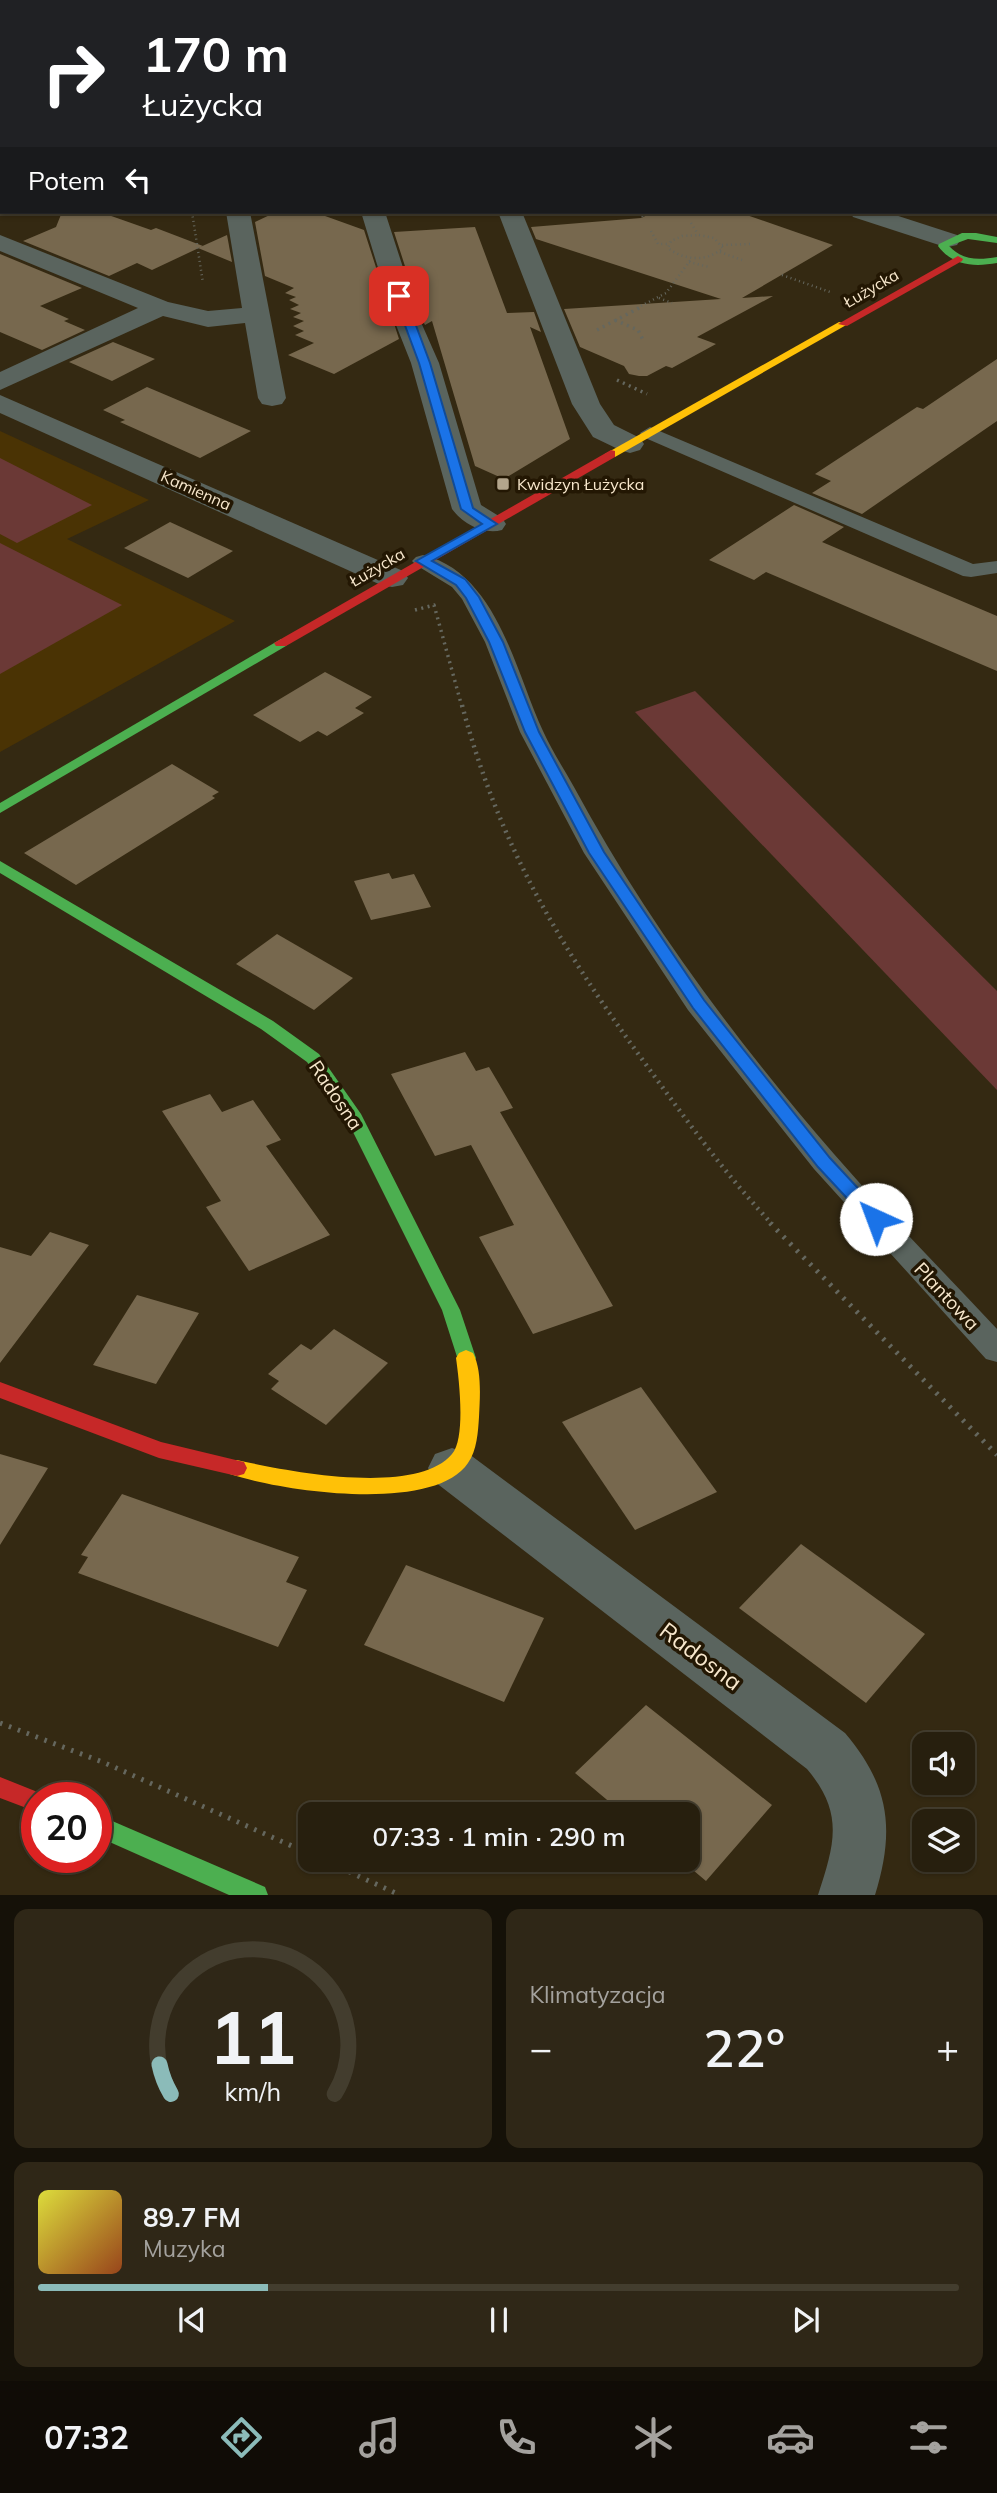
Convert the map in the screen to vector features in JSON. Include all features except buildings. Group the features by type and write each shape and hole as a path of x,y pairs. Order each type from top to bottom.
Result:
{"street":[{"path":"238,214 272,398"},
{"path":"374,214 407,320 425,363 467,509 491,524"},
{"path":"511,214 586,404 603,431 640,438"},
{"path":"867,214 953,249 975,262 997,260"},
{"path":"953,249 969,236 996,238"},
{"path":"0,243 160,308 208,319 256,314"},
{"name":"Łużycka","path":"0,808 392,578 640,438 953,249"},
{"path":"0,382 160,308"},
{"name":"Kamienna","path":"0,403 392,578"},
{"name":"Radosna","path":"0,866 292,1041 313,1058 352,1114 461,1334 469,1372 471,1411 460,1458 452,1468 815,1742 839,1765 852,1783 859,1803 857,1858 846,1895"},
{"path":"0,1390 159,1450 265,1475 325,1483 389,1486 418,1482 452,1468"},
{"path":"0,1787 21,1796"},
{"path":"112,1832 257,1895"}],"lane":[{"path":"640,438 971,571 997,567"},
{"name":"Plantowa","path":"422,561 460,582 472,597 496,642 532,732 597,853 698,1004 824,1163 997,1350"}],"path":[{"path":"192,214 203,286"},
{"path":"641,214 644,219"},
{"path":"691,223 699,235"},
{"path":"651,231 658,244 668,244 682,236 699,235 714,238 722,245 751,244"},
{"path":"668,244 668,248 676,254 709,267"},
{"path":"720,252 722,245"},
{"path":"590,333 666,293 690,260 720,252 742,260"},
{"path":"782,275 834,293"},
{"path":"658,298 672,303"},
{"path":"615,320 638,330 642,340"},
{"path":"614,379 652,396"},
{"path":"434,605 496,813 555,933 684,1118 767,1220 997,1455"},
{"path":"0,1723 105,1763 298,1849"},
{"path":"349,1872 400,1895"}],"shaded area":[{"path":"0,431 149,500 67,539 235,621 0,752"},
{"path":"0,458 92,505 17,543 0,534"},
{"path":"0,543 122,605 0,674"},
{"path":"695,691 997,991 997,1090 635,712"}],"traffic: fast":[{"path":"997,240 983,236 962,236 943,246 954,256 967,261 997,260"},
{"path":"0,809 281,643"},
{"path":"0,866 267,1025 313,1058 352,1114 451,1310 466,1358"},
{"path":"112,1832 257,1895"}],"traffic: slow":[{"path":"611,454 843,324"},
{"path":"237,1468 320,1483 354,1486 388,1486 418,1482 443,1473 460,1459 467,1439 469,1380 466,1358"}],"traffic: jam":[{"path":"843,324 958,259"},
{"path":"281,643 611,454"},
{"path":"0,1390 159,1450 237,1468"},
{"path":"0,1787 21,1796"}],"place":[{"name":"Kwidzyn Łużycka","path":"503,484"}],"route":[{"path":"399,296 425,363 467,509 491,524 422,561 441,569 460,582 472,597 496,642 532,732 597,853 698,1004 824,1163 876,1219"}]}
